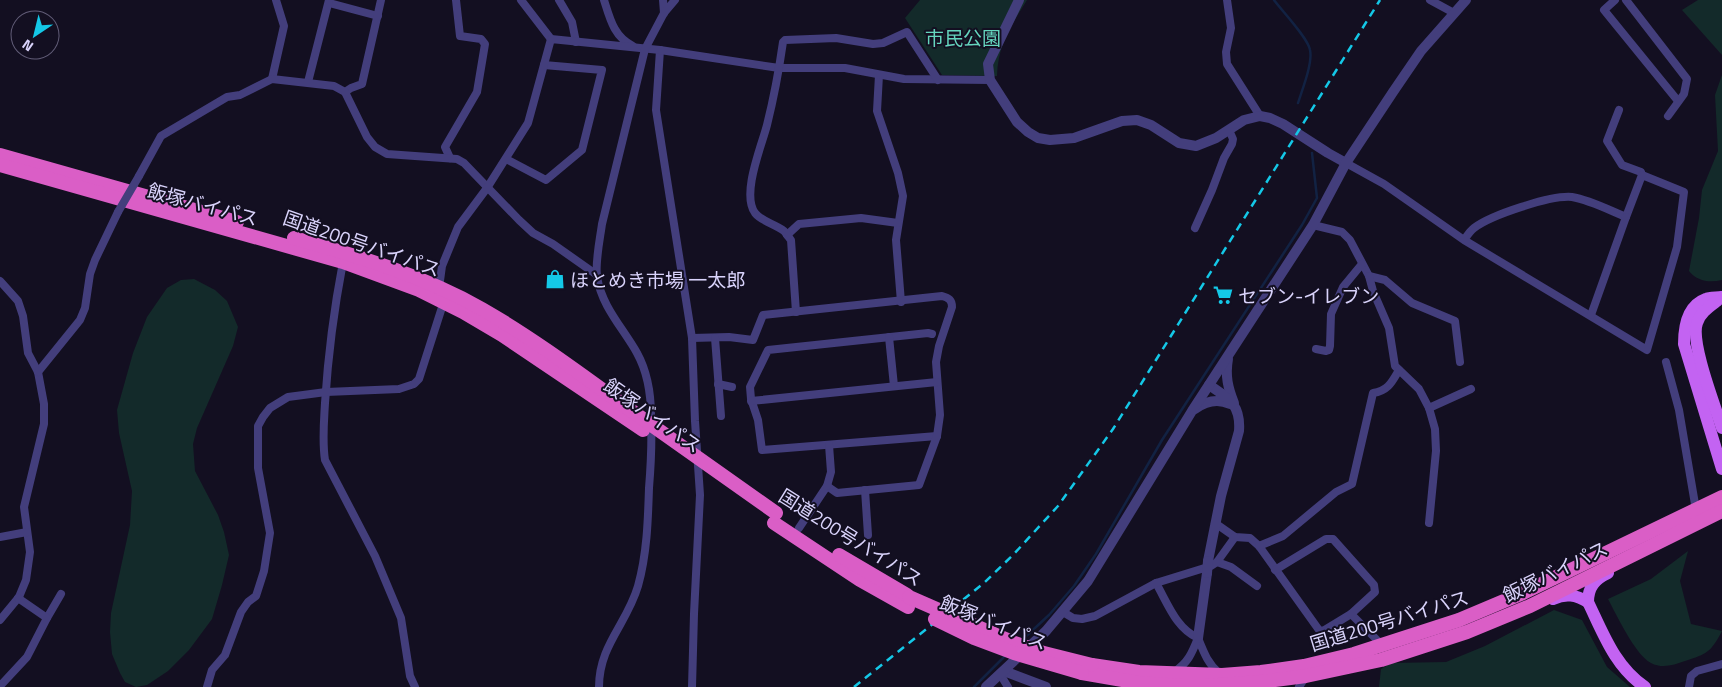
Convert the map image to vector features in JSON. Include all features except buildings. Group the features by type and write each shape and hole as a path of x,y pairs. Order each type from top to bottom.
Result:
{"highway":[{"name":"国道200号バイパス","path":"0,155 346,253 438,287 481,309 522,334 636,414 775,518 798,528 908,602 1087,669 1222,675 1261,672 1304,666 1383,646 1459,620 1523,593 1722,497"},
{"name":"飯塚バイパス","path":"0,165 343,262 419,290 502,335 554,369 775,518 860,580 908,602"},
{"name":"飯塚バイパス","path":"1087,669 1139,683 1181,686 1262,685 1302,681 1381,660 1467,632 1530,606 1722,511"}],"main road":[{"path":"1721,297 1702,314 1694,333 1722,428"},
{"path":"1721,297 1706,299 1695,307 1688,316 1684,328 1684,344 1722,469"},
{"path":"1645,687 1632,679 1621,666 1588,602 1588,594 1599,577 1639,558 1665,539"},
{"path":"1491,621 1500,623 1558,596 1567,594 1578,596 1588,602"}],"street":[{"path":"272,79 284,26 276,0"},
{"path":"345,92 362,84 381,0"},
{"path":"450,158 445,147 477,92 485,44 481,40 460,36 456,0"},
{"path":"520,0 551,39 660,50 780,68 845,68 904,79 990,80"},
{"path":"559,0 572,22 576,42"},
{"path":"604,0 618,35 625,43 641,49"},
{"path":"663,0 664,14"},
{"path":"599,687 602,661 634,598 644,558 648,523 651,415 649,382 643,366 638,354 606,304 597,275 602,224 641,49 675,0"},
{"path":"1019,0 988,64 990,80 1017,122 1038,138 1050,140 1074,138 1122,121 1137,120 1151,125 1180,143 1196,146 1216,138 1244,120 1260,116 1270,118 1384,184 1464,240 1647,350 1677,247 1684,192 1622,165 1607,141 1620,110"},
{"path":"1227,0 1231,28 1226,52 1227,64 1260,116"},
{"path":"1430,0 1454,13"},
{"path":"986,687 1004,678 1088,581 1192,411 1313,225 1346,163 1411,64 1439,29 1466,0"},
{"path":"1615,0 1604,10 1678,101"},
{"path":"1626,0 1687,79 1684,94 1668,116"},
{"path":"308,82 329,2 378,16"},
{"path":"796,312 791,240 785,232 756,214 752,207 751,195 754,170 767,126 780,68 783,42 785,40 836,38 873,44 883,43 906,32 938,80"},
{"path":"207,687 212,670 225,655 241,612 248,602 256,596 264,571 270,533 258,468 258,426 270,408 288,397 326,392 399,389 414,384 419,379 444,303 438,287 442,266 458,227 487,188 528,123 551,39"},
{"path":"660,50 656,110 692,338 700,494 692,687"},
{"path":"506,159 546,180 582,150 602,70 544,65"},
{"path":"880,75 876,111 902,186 903,196 896,240 901,302"},
{"path":"38,372 80,320 85,308 90,274 104,238 161,136 227,97 240,95 272,79 334,86 345,92 367,137 375,147 388,154 450,158 464,163 533,233 553,244 597,275"},
{"path":"1195,228 1224,158 1232,144 1233,139 1229,130"},
{"path":"1590,315 1642,175"},
{"path":"1464,240 1473,228 1490,219 1539,202 1560,197 1582,200 1626,217"},
{"path":"788,235 800,224 861,218 898,223"},
{"path":"1313,225 1342,232 1350,240 1370,276 1372,291 1389,328 1395,366 1419,389 1428,408 1435,429 1436,450 1429,523"},
{"path":"343,262 335,304 326,392 323,442 325,460 375,556 400,618 410,676 415,687"},
{"path":"1316,349 1329,350 1330,314 1344,287 1362,264"},
{"path":"1370,276 1385,280 1412,302 1456,321 1460,362"},
{"path":"0,281 18,301 23,316 28,353 38,372 44,404 44,424 24,507 30,552 26,580 18,598 0,620"},
{"path":"692,338 753,340 763,315 901,302 942,296 948,297 952,301 952,307 939,346 936,362 940,414 937,436 920,485 837,493 827,486"},
{"path":"932,334 768,350 750,387 751,401 758,420 762,450 937,436"},
{"path":"889,337 894,386"},
{"path":"715,338 720,416"},
{"path":"1170,674 1183,666 1189,658 1198,638 1207,573 1213,562 1215,522 1239,431 1240,421 1228,389 1226,376 1229,354"},
{"path":"1666,362 1680,410 1696,510"},
{"path":"1258,546 1283,536 1336,492 1352,484 1373,393 1388,388 1399,370"},
{"path":"751,401 937,382"},
{"path":"718,384 732,386"},
{"path":"1209,385 1230,400 1235,406"},
{"path":"1428,408 1471,389"},
{"path":"1192,411 1200,405 1216,400 1235,406"},
{"path":"798,528 827,486 831,472 828,445"},
{"path":"865,490 868,535"},
{"path":"1215,522 1235,537 1250,538 1258,546 1275,570 1319,630 1323,631 1350,614 1375,592 1376,588 1333,539 1326,539 1275,570"},
{"path":"0,537 27,532"},
{"path":"1063,612 1073,618 1082,619 1095,616 1156,583 1211,566 1235,537"},
{"path":"1213,562 1231,567 1257,586"},
{"path":"1156,583 1182,627 1189,634 1198,638 1206,658 1214,669 1222,675"},
{"path":"0,686 27,657 62,594"},
{"path":"18,598 47,618"},
{"path":"1350,614 1383,646"},
{"path":"1689,687 1691,676 1697,671 1722,664"},
{"path":"1004,678 1016,687"},
{"path":"1004,678 1046,687"}],"green space":[{"name":"市民公園","path":"920,0 1027,0 1006,36 1000,54 997,76 942,75 905,18"},
{"path":"1698,0 1722,0 1722,55 1682,10"},
{"path":"1722,75 1722,280 1708,281 1696,277 1689,271 1702,190 1718,151 1715,95"},
{"path":"194,279 215,290 227,301 238,327 233,346 197,428 193,444 195,471 218,515 229,555 212,619 189,650 168,671 147,685 136,687 125,682 120,673 112,654 110,632 111,613 130,525 132,491 119,433 117,410 133,353 147,317 167,288 181,280"},
{"path":"1688,551 1680,581 1691,624 1722,631 1715,644 1703,654 1672,665 1655,665 1645,659 1633,644 1608,599 1651,579"},
{"path":"1554,610 1582,620 1607,667 1630,687 1379,687 1381,669 1391,663 1446,662 1485,646"}],"waterway":[{"path":"1274,0 1300,32 1310,50 1309,69 1298,103"},
{"path":"1022,640 1049,615 1074,586 1096,554 1162,440 1302,225 1317,198 1312,153"},
{"path":"974,687 1005,656"}],"railway":[{"path":"854,687 984,583 1013,555 1058,506 1113,429 1380,0"}],"place":[{"name":"ほとめき市場 一太郎","path":"555,279"},
{"name":"セブン-イレブン","path":"1223,295"}]}
